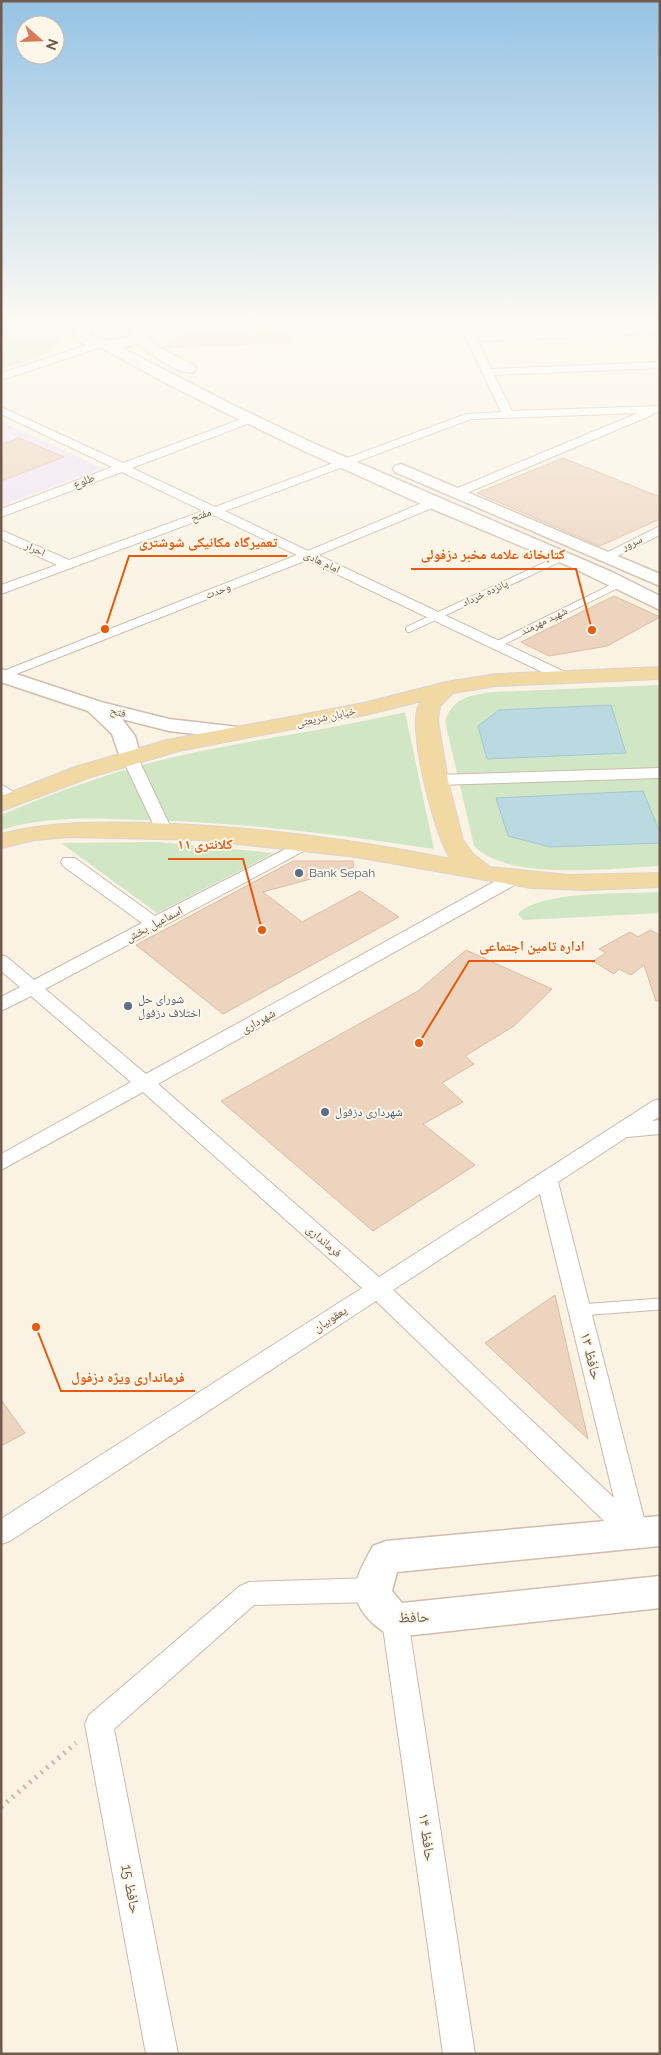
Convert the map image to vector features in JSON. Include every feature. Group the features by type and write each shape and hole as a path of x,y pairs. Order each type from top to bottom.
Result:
{"main road":[{"path":"251,419 347,454 433,502 581,566 660,604"},
{"path":"347,454 366,454 660,580"},
{"path":"581,566 604,556"},
{"name":"خیابان شریعتی","path":"6,797 130,758 238,733 346,713 446,688 496,680 660,673"},
{"name":"فتح","path":"2,675 94,706 169,725 238,733"},
{"path":"446,688 427,711 426,721 437,780 454,847 466,861 483,872"},
{"path":"94,706 125,734 130,746 130,758"},
{"path":"1,841 26,834 53,830 164,830 307,843 389,855 514,878 558,882 660,880"},
{"path":"373,1590 376,1575 386,1557 647,1532"},
{"name":"حافظ","path":"373,1590 377,1604 394,1620 659,1596"}],"street":[{"name":"امام هادی","path":"19,419 562,676"},
{"name":"طلوع","path":"1,514 251,419"},
{"path":"366,454 462,419"},
{"path":"457,493 635,419"},
{"name":"مفتح","path":"1,590 213,511 347,454"},
{"name":"وحدت","path":"2,675 308,555 433,502"},
{"name":"سرور","path":"604,556 660,530"},
{"name":"احرار","path":"1,534 68,565"},
{"path":"130,758 164,830"},
{"path":"437,780 660,772"},
{"name":"اسماعیل بخش","path":"1,1005 307,843"},
{"path":"69,862 154,924"},
{"name":"شهرداری","path":"1,1163 514,878"},
{"name":"فرمانداری","path":"1,961 146,1084 378,1289 647,1532"},
{"name":"یعقوبیان","path":"1,1534 660,1106"},
{"path":"621,1130 660,1127"},
{"name":"حافظ ۱۳","path":"547,1178 580,1310 647,1532"},
{"path":"99,1724 249,1594 373,1590"},
{"name":"حافظ ۱۴","path":"394,1620 459,2054"},
{"name":"حافظ 15","path":"99,1724 162,2054"}],"lane":[{"name":"پانزده خرداد","path":"409,629 561,558"},
{"name":"شهید مهرمند","path":"496,645 619,584"},
{"path":"580,1310 660,1304"}],"path":[{"path":"1,1807 99,1724"}],"shaded area":[{"path":"1,422 6,424 102,468 1,506"}],"green space":[{"path":"660,685 660,866 589,870 536,869 511,865 490,857 474,846 445,721 448,713 458,702 470,696 494,692"},
{"path":"405,712 434,849 361,838 177,821 70,819 35,822 1,830 1,815 73,787 121,771 196,752"},
{"path":"157,842 274,853 157,913 61,843"},
{"path":"660,892 660,913 523,920 518,914 529,906 564,897"}],"water":[{"path":"611,705 626,753 487,759 478,726 499,710"},
{"path":"643,791 660,833 660,843 550,847 508,836 496,798"}],"building":[{"path":"19,438 64,457 1,481 1,445"},
{"path":"563,458 660,497 660,519 600,546 477,493"},
{"path":"614,596 660,617 607,646 549,656 521,642"},
{"path":"293,861 353,861 354,867 263,892 302,922 360,891 399,917 223,1014 136,945"},
{"path":"650,930 660,935 660,1001 656,1001 644,965 631,975 619,969 614,974 593,961 606,953 599,949 630,932 638,937"},
{"path":"466,950 552,989 514,1026 465,1056 474,1064 442,1083 463,1102 423,1124 475,1165 373,1231 221,1101 418,991"},
{"path":"555,1295 588,1439 485,1343"},
{"path":"1,1400 25,1433 1,1446"}],"place":[{"name":"تعمیرگاه مکانیکی شوشتری","path":"105,629"},
{"name":"کتابخانه علامه مخبر دزفولی","path":"592,630"},
{"name":"Bank Sepah","path":"299,873"},
{"name":"کلانتری ۱۱","path":"262,930"},
{"name":"شورای حل اختلاف دزفول","path":"128,1006"},
{"name":"اداره تامین اجتماعی","path":"419,1043"},
{"name":"شهرداری دزفول","path":"325,1112"},
{"name":"فرمانداری ویژه دزفول","path":"36,1327"}]}
